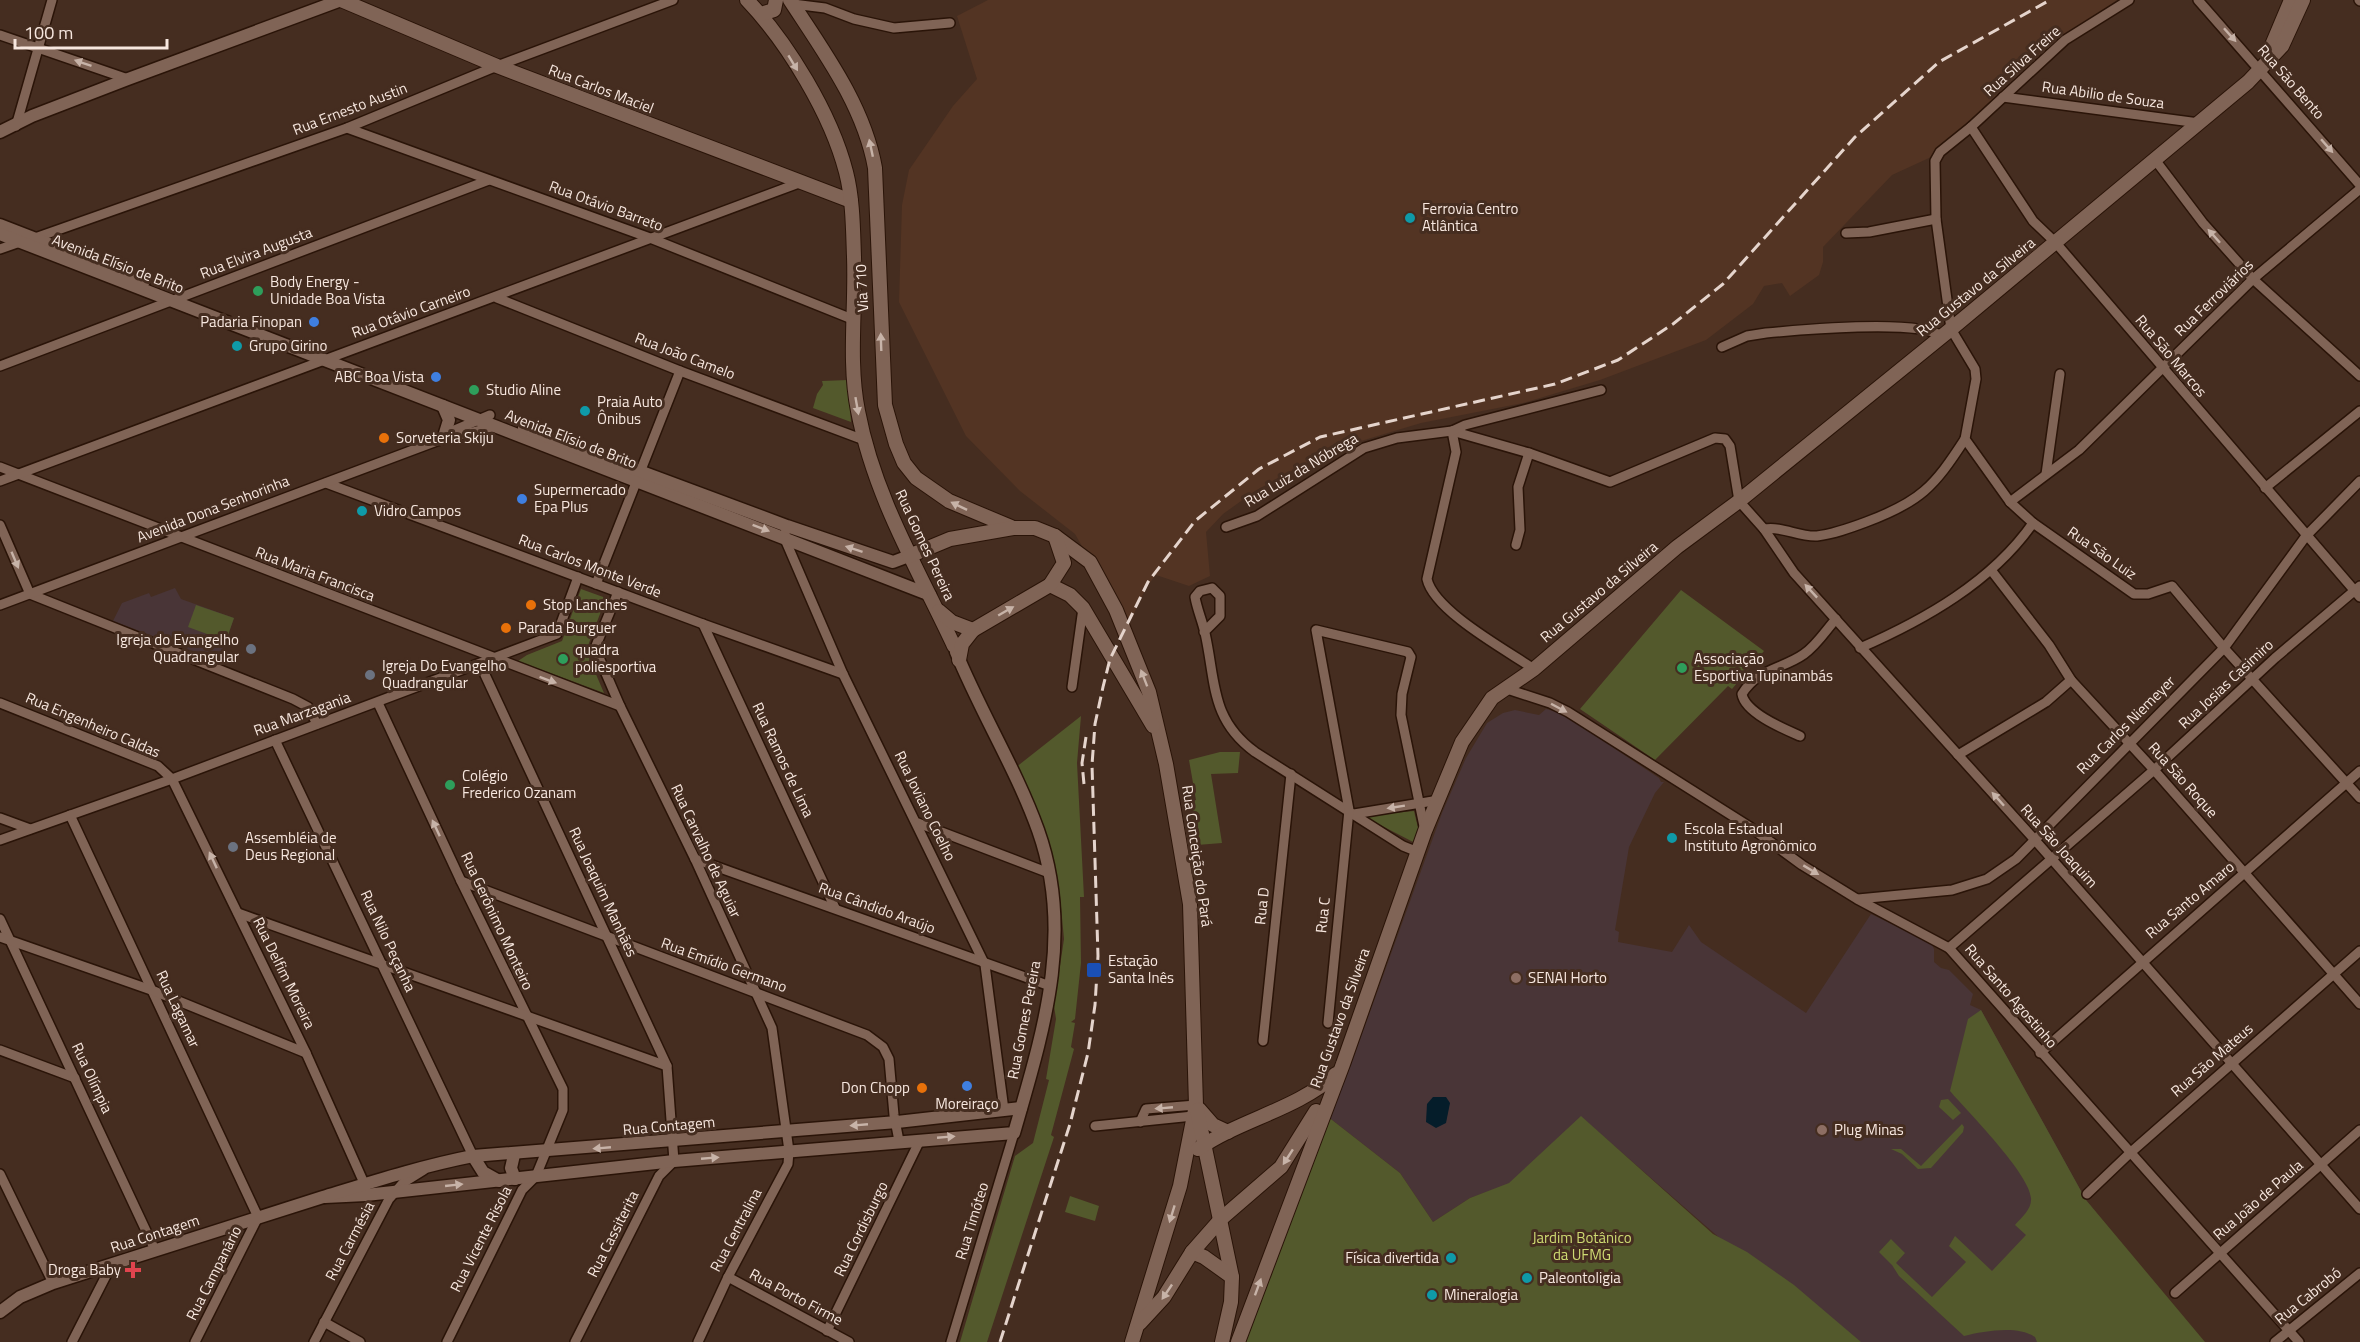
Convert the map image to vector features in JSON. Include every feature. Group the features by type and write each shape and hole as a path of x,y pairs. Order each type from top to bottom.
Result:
{"main road":[{"name":"Rua Carlos Maciel","path":"341,0 497,66 851,201"},
{"name":"Rua Gomes Pereira","path":"747,0 779,39 824,116 847,173 854,259 853,378 864,440 878,483 909,556 954,646"},
{"path":"760,15 774,10 776,0"},
{"name":"Rua Gustavo da Silveira","path":"2261,70 2291,0"},
{"name":"Rua Gustavo da Silveira","path":"1238,1342 1425,831 1462,742 1492,698 1534,669 1677,547 1739,501 2156,161 2261,70 2282,46 2303,0"},
{"name":"Via 710","path":"792,2 850,95 870,141 875,168 885,405 896,444 904,463 916,478 949,501 981,517 1013,528"},
{"path":"909,556 950,539 1013,528 1035,528 1055,536 1064,563 1050,585 973,630 962,644 960,660"},
{"name":"Rua Conceição do Pará","path":"1055,536 1090,562 1116,610 1149,692 1160,735 1190,904 1195,1110 1187,1158 1132,1342"},
{"path":"1050,585 1070,595 1083,608 1160,735"},
{"path":"937,610 952,622 973,630"},
{"path":"1187,1158 1205,1144 1228,1132 1318,1090 1339,1070"},
{"path":"1137,1327 1164,1297 1192,1252 1222,1218 1281,1167 1339,1070"},
{"path":"1195,1110 1213,1125 1228,1132"},
{"path":"1195,1110 1222,1218 1232,1277 1232,1302 1222,1342"},
{"path":"1192,1252 1204,1257 1232,1277"}],"street":[{"path":"17,122 52,0"},
{"path":"0,132 32,116 341,0"},
{"name":"Rua Ernesto Austin","path":"35,238 347,128 497,66 673,0"},
{"name":"Rua Silva Freire","path":"1936,219 1934,168 1940,152 1971,127 2065,40 2129,0"},
{"name":"Rua São Bento","path":"2198,0 2360,185"},
{"path":"792,2 894,28 950,23"},
{"path":"808,27 806,16 815,8"},
{"path":"0,35 128,79"},
{"name":"Rua Abilio de Souza","path":"2003,97 2199,123"},
{"path":"0,124 17,122"},
{"name":"Rua São Marcos","path":"1971,127 2033,221 2056,243 2306,536 2358,591"},
{"name":"Rua Otávio Barreto","path":"347,128 650,238 852,319"},
{"path":"2156,161 2203,223 2253,279 2360,376"},
{"name":"Rua Elvira Augusta","path":"0,366 489,180"},
{"name":"Rua Otávio Carneiro","path":"0,481 497,298 799,183"},
{"name":"Rua Ferroviários","path":"2010,502 2079,450 2253,279 2360,189"},
{"path":"1764,529 1780,527 1800,534 1822,535 1893,512 1911,503 1928,488 1965,439 1976,379 1975,369 1946,333 1936,219 1869,232 1846,233"},
{"name":"Avenida Elísio de Brito","path":"0,225 179,299"},
{"name":"Avenida Elísio de Brito","path":"0,234 179,299 489,421 785,532 930,595"},
{"path":"0,249 20,242"},
{"name":"Rua João Camelo","path":"497,298 680,371 864,440"},
{"path":"1722,347 1748,336 1766,333 1892,325 1946,333"},
{"name":"Avenida Elísio de Brito","path":"331,358 442,406 489,421"},
{"path":"596,584 680,371"},
{"path":"2046,474 2060,374"},
{"name":"Rua Luiz da Nóbrega","path":"1226,527 1257,516 1364,448 1396,438 1452,431 1466,425 1601,390"},
{"path":"441,437 449,420 442,406"},
{"path":"2265,488 2360,411"},
{"name":"Avenida Dona Senhorinha","path":"0,606 327,483 441,437 489,421"},
{"name":"Avenida Dona Senhorinha","path":"441,437 489,421"},
{"path":"1534,669 1450,611 1429,588 1427,579 1456,452 1452,431 1529,453 1610,482 1722,437 1730,446 1739,501"},
{"name":"Rua São Luiz","path":"1965,439 2010,502 2033,523 2134,594 2148,594 2172,586 2224,648 2360,798"},
{"path":"1516,545 1520,530 1518,487 1529,453"},
{"name":"Rua Maria Francisca","path":"0,468 620,706"},
{"name":"Rua Carlos Niemeyer","path":"1857,898 1952,890 1987,879 2016,859 2224,648 2306,536 2360,481"},
{"name":"Rua Carlos Monte Verde","path":"327,483 843,674"},
{"name":"Rua São Joaquim","path":"1739,501 1764,529 1794,573 2034,839 2360,1209"},
{"path":"1860,648 1902,630 1991,570 2022,539 2033,523"},
{"path":"0,525 30,594 293,699 308,707 316,724"},
{"name":"Avenida Elísio de Brito","path":"785,532 893,562 909,556"},
{"name":"Rua Joviano Coelho","path":"785,532 843,674 986,964 1004,1110"},
{"name":"Rua São Roque","path":"1991,570 2049,645 2071,680 2246,873 2360,1004"},
{"name":"Rua Marzagania","path":"0,840 378,703 557,634 578,577"},
{"name":"Rua Josias Casimiro","path":"1949,948 2154,770 2254,679 2358,591"},
{"name":"Rua Carvalho de Aguiar","path":"618,592 596,648 620,706 695,858 772,1028 776,1044 786,1131"},
{"path":"1072,687 1083,608"},
{"path":"1800,736 1773,725 1746,703 1742,694 1751,681 1762,673 1804,654 1836,619"},
{"name":"Rua Ramos de Lima","path":"703,624 836,908"},
{"name":"Rua C","path":"1328,1023 1351,812 1316,630 1408,652 1412,657 1402,694 1401,715 1418,803"},
{"path":"1204,632 1214,693 1233,734 1255,752 1403,846 1418,852"},
{"name":"Rua Gomes Pereira","path":"954,646 998,736 1038,831 1056,909 1050,986 1036,1058 1021,1108"},
{"name":"Rua Joaquim Manhães","path":"480,663 667,1066 673,1141"},
{"path":"1958,755 2038,707 2071,680"},
{"name":"Rua Santo Agostinho","path":"1504,688 1550,703 1568,712 1857,898 1949,948 2299,1342"},
{"name":"Rua Engenheiro Caldas","path":"0,703 158,766 172,779"},
{"name":"Rua Gerônimo Monteiro","path":"378,703 526,1017 563,1089 565,1098 563,1110 545,1153"},
{"name":"Rua Nilo Peçanha","path":"275,740 473,1156"},
{"name":"Rua Santo Amaro","path":"2040,1053 2141,961 2246,873 2360,771"},
{"name":"Rua D","path":"1263,1041 1291,774"},
{"name":"Rua Delfim Moreira","path":"172,779 306,1053 364,1183"},
{"path":"1351,812 1438,800"},
{"path":"1418,803 1425,831"},
{"name":"Rua Lagamar","path":"70,815 258,1217"},
{"path":"0,818 30,829"},
{"path":"918,823 1049,873"},
{"name":"Rua Cândido Araújo","path":"695,858 1050,986"},
{"name":"Rua Emídio Germano","path":"461,881 867,1035 883,1047 889,1059 894,1115 899,1141"},
{"path":"238,913 667,1066"},
{"name":"Rua Olímpia","path":"0,919 156,1250"},
{"path":"0,937 154,991 306,1053"},
{"name":"Rua São Mateus","path":"2087,1194 2231,1063 2360,951"},
{"path":"0,1050 75,1078"},
{"name":"Rua Contagem","path":"0,1312 20,1298 53,1283 364,1183 427,1168 442,1162 473,1156 545,1153 897,1122 1021,1108"},
{"name":"Rua Timóteo","path":"951,1342 1021,1108"},
{"path":"1095,1126 1140,1122 1146,1109 1195,1110"},
{"name":"Rua João de Paula","path":"2175,1293 2360,1130"},
{"name":"Rua Centralina","path":"698,1342 728,1277 788,1164 786,1131"},
{"name":"Rua Contagem","path":"325,1197 674,1161 1014,1133"},
{"name":"Rua Cordisburgo","path":"827,1331 920,1140"},
{"path":"673,1141 674,1161"},
{"name":"Rua Vicente Risola","path":"447,1342 522,1190 536,1176 545,1153"},
{"path":"514,1155 511,1168 515,1179"},
{"path":"473,1156 483,1172 499,1180"},
{"name":"Rua Cassiterita","path":"575,1342 659,1176 674,1161"},
{"name":"Rua Carmésia","path":"314,1342 396,1191 403,1183 427,1168"},
{"path":"0,1173 53,1283"},
{"name":"Rua Campanário","path":"195,1342 258,1217"},
{"path":"72,1342 112,1264"},
{"name":"Rua Cabrobó","path":"2275,1342 2291,1332 2360,1273"},
{"name":"Rua Porto Firme","path":"728,1277 849,1342"},
{"path":"324,1322 360,1342"}],"shaded area":[{"path":"988,0 2117,0 2054,43 1980,115 1929,158 1892,175 1823,247 1823,262 1819,275 1790,296 1782,283 1764,286 1753,304 1706,340 1600,380 1523,403 1421,423 1331,450 1255,491 1223,514 1206,532 1210,576 1189,586 1156,575 1147,586 1131,620 1119,611 1075,534 1020,491 966,436 899,302 902,205 909,170 953,106 977,79 957,16"},
{"path":"175,588 181,599 234,618 219,661 113,621 122,603 149,593 151,597"},
{"path":"1546,709 1561,713 1664,782 1655,793 1629,847 1615,930 1619,932 1618,942 1672,952 1689,925 1701,942 1806,1013 1871,914 1931,943 1934,949 1934,962 1941,968 1949,970 1973,994 1970,1005 1981,1010 2086,1200 2128,1252 2062,1342 1830,1342 1738,1254 1581,1117 1509,1184 1470,1198 1433,1222 1400,1173 1327,1116 1345,1081 1442,813 1466,758 1487,723 1503,713 1515,710 1539,715"}],"green space":[{"path":"848,380 851,422 813,408 817,394 823,385 822,381"},
{"path":"581,589 606,598 586,651 604,693 518,661 562,641"},
{"name":"Associação Esportiva Tupinambás","path":"1681,590 1764,651 1732,689 1728,686 1655,760 1580,709"},
{"path":"196,605 234,618 226,641 188,627"},
{"path":"1081,716 1077,763 1084,897 1080,897 1081,963 1075,1019 1071,1022 1075,1023 1071,1047 1074,1049 1051,1135 1054,1137 987,1342 960,1342 1015,1156 1033,1143 1049,1080 1046,1079 1056,1019 1054,1006 1064,939 1060,896 1044,832 1015,768"},
{"path":"1220,752 1240,752 1238,773 1211,774 1222,843 1197,845 1190,802 1196,800 1189,760"},
{"path":"1414,811 1419,832 1415,843 1363,816"},
{"path":"1981,1010 2086,1200 2205,1342 2037,1342 2035,1337 2028,1333 2010,1330 1964,1336 1899,1276 1879,1252 1891,1239 1905,1253 1896,1263 1932,1297 1966,1262 1949,1246 1955,1236 1992,1271 2026,1235 2015,1225 2030,1206 2031,1198 2028,1187 1983,1127 1950,1091 1968,1019"},
{"path":"1948,1099 1961,1113 1953,1120 1939,1107 1941,1100"},
{"name":"Jardim Botânico da UFMG","path":"1327,1116 1400,1173 1433,1222 1470,1198 1509,1183 1581,1116 1713,1234 1747,1252 1794,1285 1861,1342 1245,1342"},
{"path":"1962,1124 1963,1132 1931,1168 1918,1169 1902,1154 1891,1149 1901,1149 1921,1166"},
{"path":"1070,1196 1099,1206 1095,1221 1065,1212"}],"water":[{"path":"1433,1097 1446,1097 1450,1103 1446,1123 1436,1128 1426,1122 1427,1104"}],"railway":[{"path":"1000,1342 1070,1124 1088,1053 1095,1005 1098,956 1092,765 1095,724 1103,687 1110,659 1148,582 1195,521 1259,469 1320,437 1555,384 1618,360 1673,324 1723,284 1855,137 1939,62 2050,0"},
{"path":"1084,784 1082,763 1086,737"}],"place":[{"name":"Ferrovia Centro Atlântica","path":"1410,218"},
{"name":"Body Energy - Unidade Boa Vista","path":"258,291"},
{"name":"Padaria Finopan","path":"314,322"},
{"name":"Grupo Girino","path":"237,346"},
{"name":"ABC Boa Vista","path":"436,377"},
{"name":"Studio Aline","path":"474,390"},
{"name":"Praia Auto Ônibus","path":"585,411"},
{"name":"Sorveteria Skiju","path":"384,438"},
{"name":"Supermercado Epa Plus","path":"522,499"},
{"name":"Vidro Campos","path":"362,511"},
{"name":"Stop Lanches","path":"531,605"},
{"name":"Parada Burguer","path":"506,628"},
{"name":"Igreja do Evangelho Quadrangular","path":"251,649"},
{"name":"quadra poliesportiva","path":"563,659"},
{"name":"Associação Esportiva Tupinambás","path":"1682,668"},
{"name":"Igreja Do Evangelho Quadrangular","path":"370,675"},
{"name":"Colégio Frederico Ozanam","path":"450,785"},
{"name":"Escola Estadual Instituto Agronômico","path":"1672,838"},
{"name":"Assembléia de Deus Regional","path":"233,847"},
{"name":"Estação Santa Inês","path":"1094,970"},
{"name":"SENAI Horto","path":"1516,978"},
{"name":"Moreiraço","path":"967,1086"},
{"name":"Don Chopp","path":"922,1088"},
{"name":"Plug Minas","path":"1822,1130"},
{"name":"Física divertida","path":"1451,1258"},
{"name":"Droga Baby","path":"133,1270"},
{"name":"Paleontoligia","path":"1527,1278"},
{"name":"Mineralogia","path":"1432,1295"}]}
